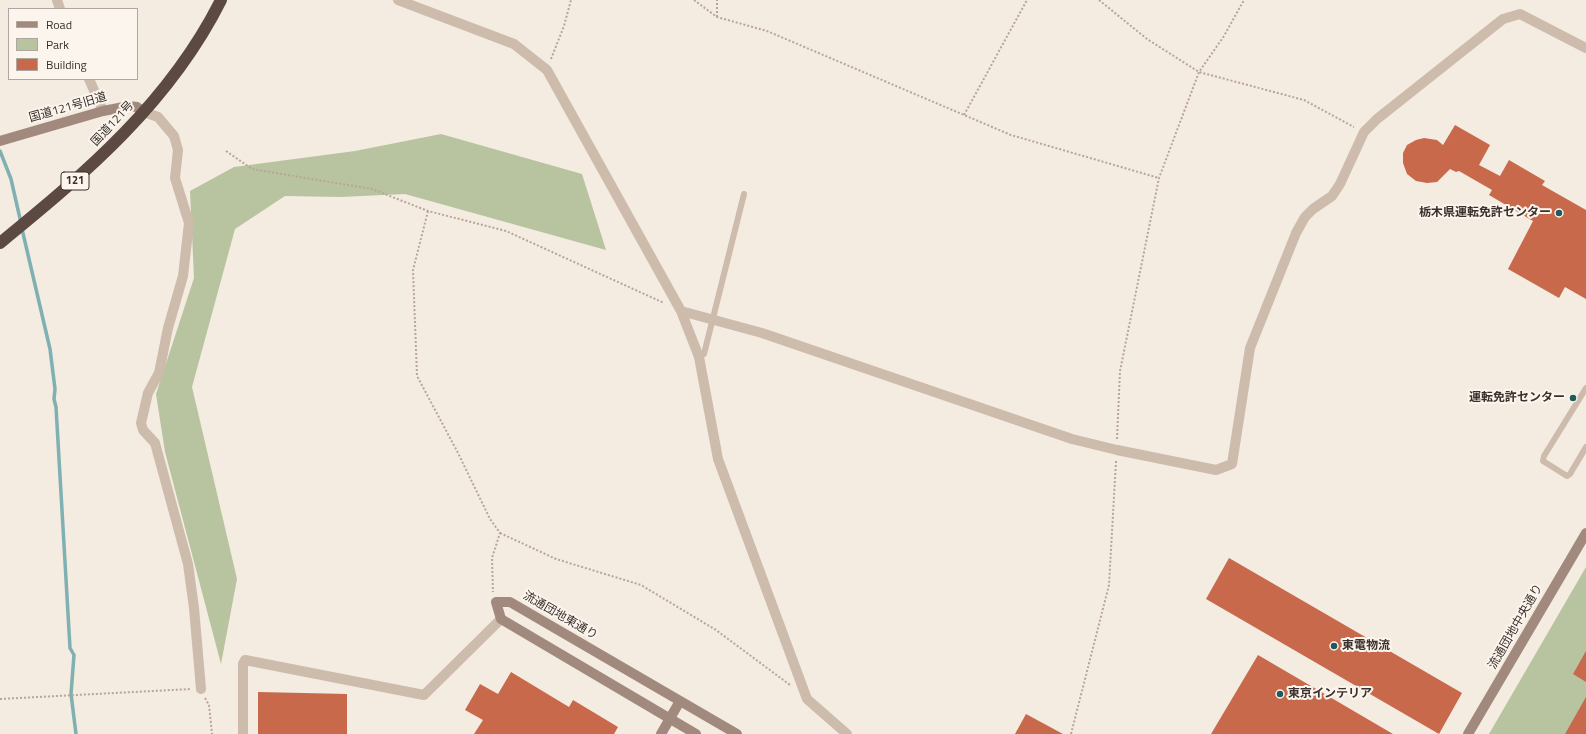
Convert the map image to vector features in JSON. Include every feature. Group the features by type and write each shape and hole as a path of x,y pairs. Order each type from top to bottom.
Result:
{"highway":[{"name":"国道121号","path":"0,243 81,177 144,112 182,65 198,41 221,0"}],"street":[{"path":"398,0 514,44 546,70 681,311 699,357 718,459 807,699 847,734"},
{"path":"681,311 713,321 762,333 1072,438 1117,450 1216,470 1232,464 1250,348 1296,233 1305,217 1313,209 1332,196 1340,184 1364,132 1377,119 1503,19 1520,14 1585,45"},
{"path":"89,80 103,111"},
{"name":"国道121号旧道","path":"0,141 103,111 129,106 144,112"},
{"path":"144,112 158,117 174,136 178,150 175,178 189,223 183,276 168,328 159,373 148,393 141,423 143,430 155,443 188,564 194,608 201,688"},
{"name":"流通団地中央通り","path":"1468,734 1583,547 1586,533"},
{"path":"496,602 501,619 696,734"},
{"name":"流通団地東通り","path":"496,602 510,602 737,734"},
{"path":"242,734 243,664 246,660 424,695 501,619"},
{"path":"661,734 680,701"}],"lane":[{"path":"699,357 704,354 744,194"},
{"path":"1586,388 1544,456 1543,461 1564,476 1567,476 1570,474 1586,447"}],"path":[{"path":"546,70 564,26 571,0"},
{"path":"694,0 717,17 767,31 1011,135 1159,178"},
{"path":"717,0 717,17"},
{"path":"964,115 1027,0"},
{"path":"1099,0 1147,39 1199,72 1304,100 1364,132"},
{"path":"1071,734 1109,584 1120,370 1159,178 1199,72 1224,36 1244,0"},
{"path":"226,151 252,169 372,188 428,211 506,232 681,311"},
{"path":"428,211 413,270 417,376 458,453 490,519 500,533 556,559 641,585 716,630 807,699"},
{"path":"496,602 493,594 492,558 500,533"},
{"path":"0,699 201,688 209,705 212,734"}],"green space":[{"path":"441,134 582,174 606,250 405,194 340,197 285,196 235,229 192,387 237,579 221,664 165,452 156,394 194,278 190,191 234,167 355,151"},
{"path":"1586,567 1586,734 1489,734"}],"building":[{"name":"栃木県運転免許センター","path":"1455,125 1490,145 1479,165 1500,176 1509,160 1545,181 1542,185 1586,210 1586,299 1565,287 1559,298 1508,269 1533,221 1489,195 1492,190 1459,171 1456,172 1450,169 1437,182 1427,183 1416,181 1407,174 1403,163 1403,153 1407,145 1424,138 1437,140 1443,145"},
{"name":"東電物流","path":"1229,558 1462,693 1439,734 1206,599"},
{"path":"1586,651 1586,682 1573,674"},
{"name":"東京インテリア","path":"1258,655 1393,734 1211,734"},
{"path":"511,672 569,707 573,700 618,727 614,734 474,734 483,720 465,710 480,684 498,694"},
{"path":"258,692 347,694 347,734 258,734"},
{"path":"1586,697 1586,734 1565,734"},
{"path":"1026,714 1063,734 1015,734"}],"waterway":[{"path":"0,151 11,179 21,223"},
{"path":"22,229 50,349 55,389 54,399 56,407 70,648 74,655 71,694 76,734"}],"place":[{"name":"栃木県運転免許センター","path":"1559,213"},
{"name":"運転免許センター","path":"1573,398"},
{"name":"東電物流","path":"1334,646"},
{"name":"東京インテリア","path":"1280,694"}]}
